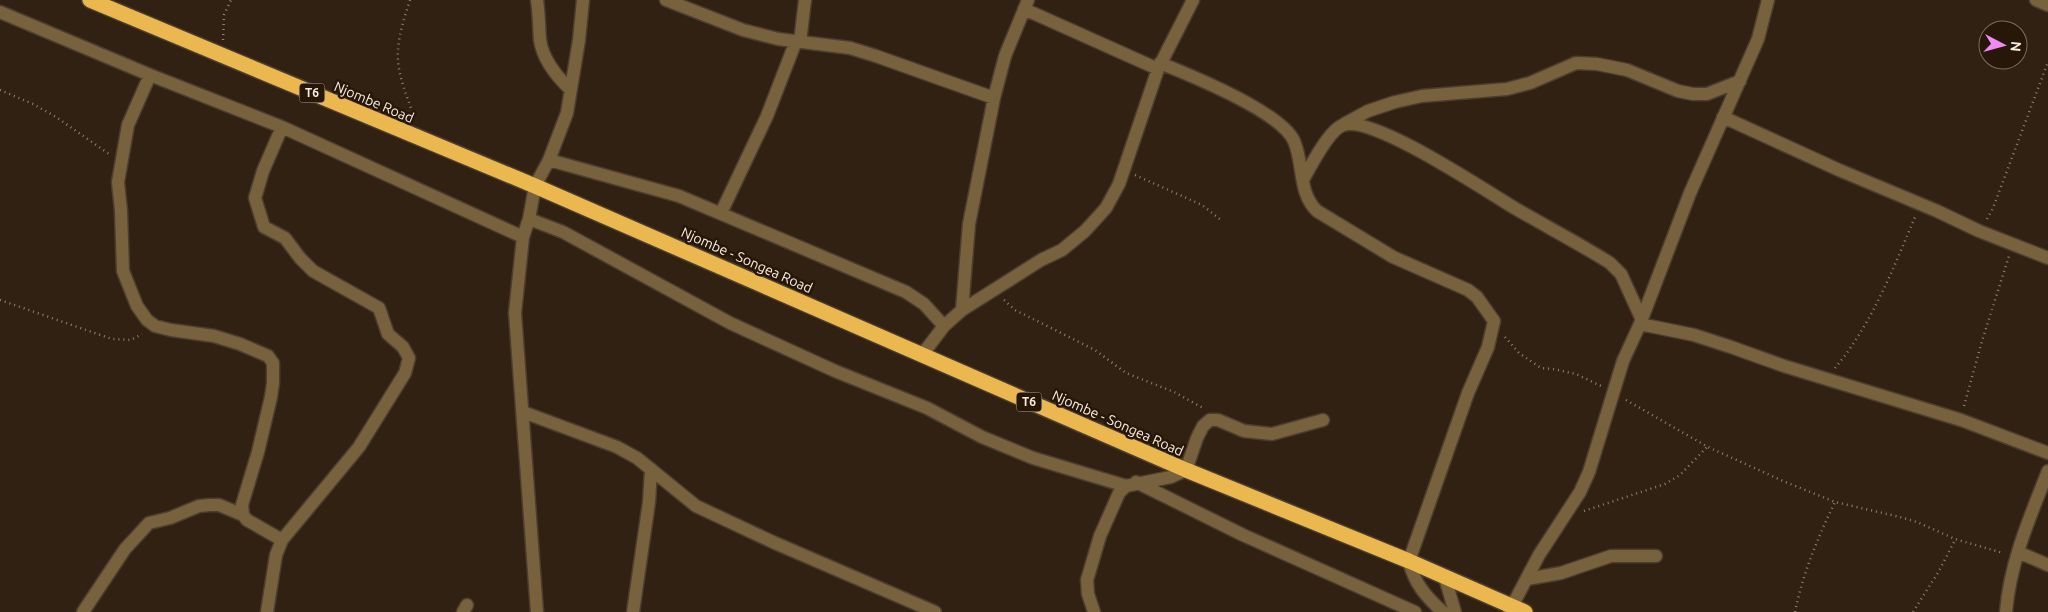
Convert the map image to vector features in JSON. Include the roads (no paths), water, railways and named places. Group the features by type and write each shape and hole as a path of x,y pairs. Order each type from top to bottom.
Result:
{"highway":[{"name":"Njombe Road","path":"90,0 535,186"},
{"name":"Njombe - Songea Road","path":"535,186 922,356 1186,470 1408,561 1516,610"}],"street":[{"path":"536,0 540,42 544,55 561,81 571,90"},
{"path":"537,612 515,313 523,237 529,219 535,186 549,160 567,113 579,40 583,0"},
{"path":"666,0 743,30 798,42 850,48 994,98"},
{"path":"721,213 767,116 798,42 806,0"},
{"path":"922,356 944,326 962,310 1041,260 1062,250 1085,232 1106,208 1124,171 1159,66 1193,0"},
{"path":"1516,610 1527,579 1539,555 1562,521 1589,472 1623,361 1641,322 1690,193 1758,38 1768,0"},
{"path":"2036,0 2048,5"},
{"path":"962,310 969,224 994,98 1006,56 1026,4 1159,66 1229,93 1272,118 1294,140 1301,164 1306,196 1310,204 1317,211 1393,257 1468,290 1477,297 1494,321 1488,347 1468,393 1408,561 1423,593 1443,612"},
{"path":"0,12 150,75 282,127 523,237"},
{"path":"1302,180 1332,133 1340,126 1368,110 1395,102 1422,96 1507,89 1530,83 1576,63 1598,64 1627,70 1678,91 1693,94 1707,94 1740,81"},
{"path":"150,75 128,125 120,162 118,182 123,271 137,306 147,320 155,326 214,336 240,344 268,356 273,363 271,396 258,452 244,495 243,515"},
{"path":"1723,116 1838,170 1920,204 1979,232 2048,258"},
{"path":"1340,126 1351,123 1359,125 1383,134 1432,158 1598,256 1621,274 1641,322"},
{"path":"267,612 276,556 282,540 359,447 405,373 409,358 403,347 388,334 379,308 313,271 300,258 285,238 264,227 255,198 263,171 282,127"},
{"path":"549,160 679,196 721,213 906,292 924,304 944,326"},
{"path":"529,219 563,232 730,323 836,371 927,408 982,437 1032,458 1131,484 1416,612"},
{"path":"1641,322 1694,336 1825,379 1961,420 2048,453"},
{"path":"523,412 617,447 637,458 696,506 935,612"},
{"path":"1094,612 1088,594 1087,580 1100,536 1119,493 1131,484 1171,477 1186,470 1197,438 1210,420 1218,420 1244,431 1272,434 1323,420"},
{"path":"633,612 649,502 651,469"},
{"path":"2006,612 2008,591 2017,553 2048,471"},
{"path":"82,612 125,549 149,523 170,518 199,506 219,505 243,515 253,524 282,540"},
{"path":"2017,553 2048,565"},
{"path":"1527,579 1561,573 1611,556 1656,556"},
{"path":"1445,578 1455,612"}]}
